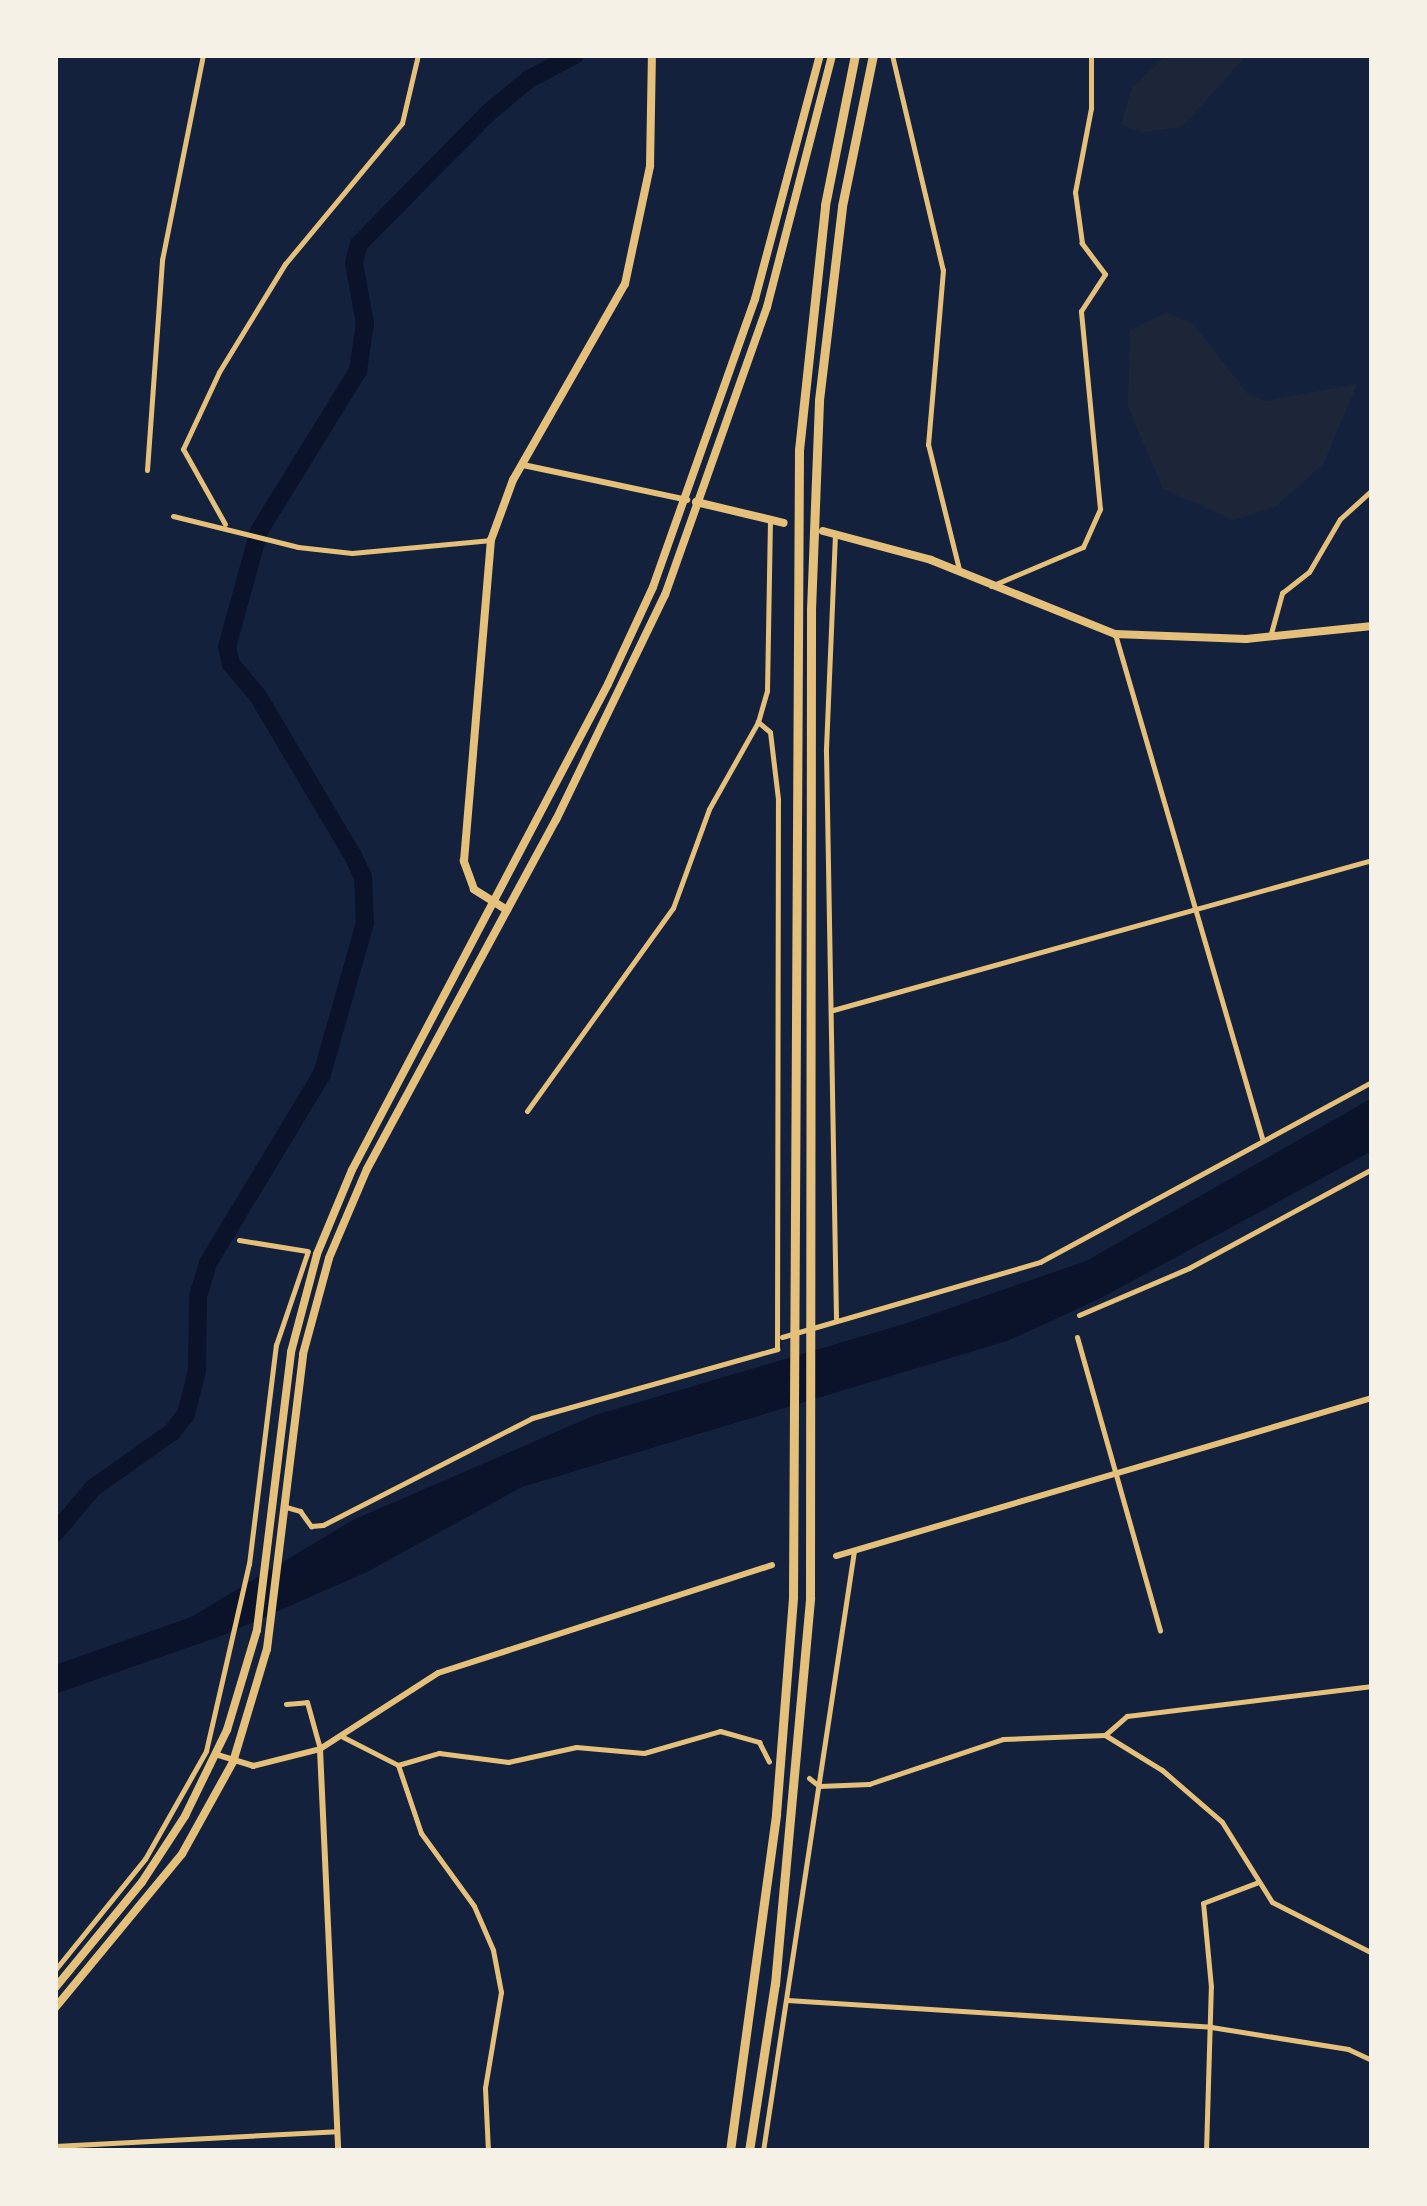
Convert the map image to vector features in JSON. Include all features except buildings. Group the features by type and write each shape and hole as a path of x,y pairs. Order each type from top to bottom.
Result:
{"highway":[{"path":"730,2151 779,1780 798,1412 799,450 825,205 856,55"},
{"path":"749,2151 795,1797 810,1598 815,1314 814,491 842,206 873,55"}],"main road":[{"path":"507,910 474,889 464,861 490,540 523,464 625,284 650,166 652,55"},
{"path":"55,1988 142,1882 218,1756 258,1630 292,1352 312,1252 410,1057 608,684 687,500 771,246 820,55"},
{"path":"55,2008 182,1854 232,1762 271,1625 303,1354 329,1258 348,1207 627,680 700,504 779,268 832,55"},
{"path":"687,500 784,523"},
{"path":"823,530 960,572 1115,634 1270,638 1372,626"}],"street":[{"path":"147,470 162,260 203,55"},
{"path":"225,524 183,449 219,372 286,264 402,122 418,55"},
{"path":"892,55 943,270 928,444 960,572"},
{"path":"992,586 1083,547 1100,510 1081,311 1105,274 1082,243 1075,192 1091,108 1090,55"},
{"path":"523,464 687,500"},
{"path":"1270,638 1282,593 1310,572 1340,519 1372,490"},
{"path":"173,516 352,552 490,540"},
{"path":"527,1111 674,908 709,809 758,722 767,691 770,519"},
{"path":"835,534 826,751 836,1319"},
{"path":"1115,634 1192,910 1262,1138"},
{"path":"286,1508 300,1510 311,1526 323,1525 532,1418 777,1349 782,1337 774,1032 778,799 770,732 758,722"},
{"path":"833,1010 1372,860"},
{"path":"782,1337 1040,1262 1262,1138 1372,1082"},
{"path":"1079,1316 1189,1268 1372,1169"},
{"path":"239,1240 329,1258"},
{"path":"55,1970 146,1860 206,1751 249,1564 276,1345 312,1252"},
{"path":"1077,1337 1160,1630"},
{"path":"836,1556 1372,1398"},
{"path":"763,2151 854,1550"},
{"path":"218,1756 253,1766 320,1749 438,1673 772,1564"},
{"path":"1105,1735 1128,1716 1372,1686"},
{"path":"286,1704 306,1702 320,1749 338,2151"},
{"path":"398,1765 439,1752 508,1762 576,1747 644,1753 720,1731 758,1742 768,1762"},
{"path":"809,1778 819,1786 868,1784 1003,1739 1105,1735 1162,1770 1222,1822 1256,1883 1272,1902 1372,1954"},
{"path":"343,1737 398,1765 421,1832 474,1906 492,1950 502,1992 485,2088 488,2151"},
{"path":"1206,2151 1211,2026 1203,1903 1256,1883"},
{"path":"787,2000 1211,2026 1348,2049 1372,2060"},
{"path":"55,2146 338,2131"}],"shaded area":[{"path":"1167,55 1247,55 1182,127 1143,132 1121,125 1132,87"},
{"path":"1166,313 1192,323 1248,394 1266,401 1357,384 1324,463 1275,507 1234,520 1163,489 1128,406 1130,330"},
{"path":"1372,1098 1372,1151 1099,1299 1007,1341 522,1487 367,1572 221,1636 55,1694 55,1665 191,1617 353,1520 595,1415 904,1324 1086,1261"}],"waterway":[{"path":"55,1533 93,1488 172,1432 186,1414 197,1371 198,1296 208,1263 322,1074 365,923 363,877 353,856 258,696 231,664 227,647 259,531 358,371 365,323 354,263 359,244 487,114 529,79 575,55"}]}
